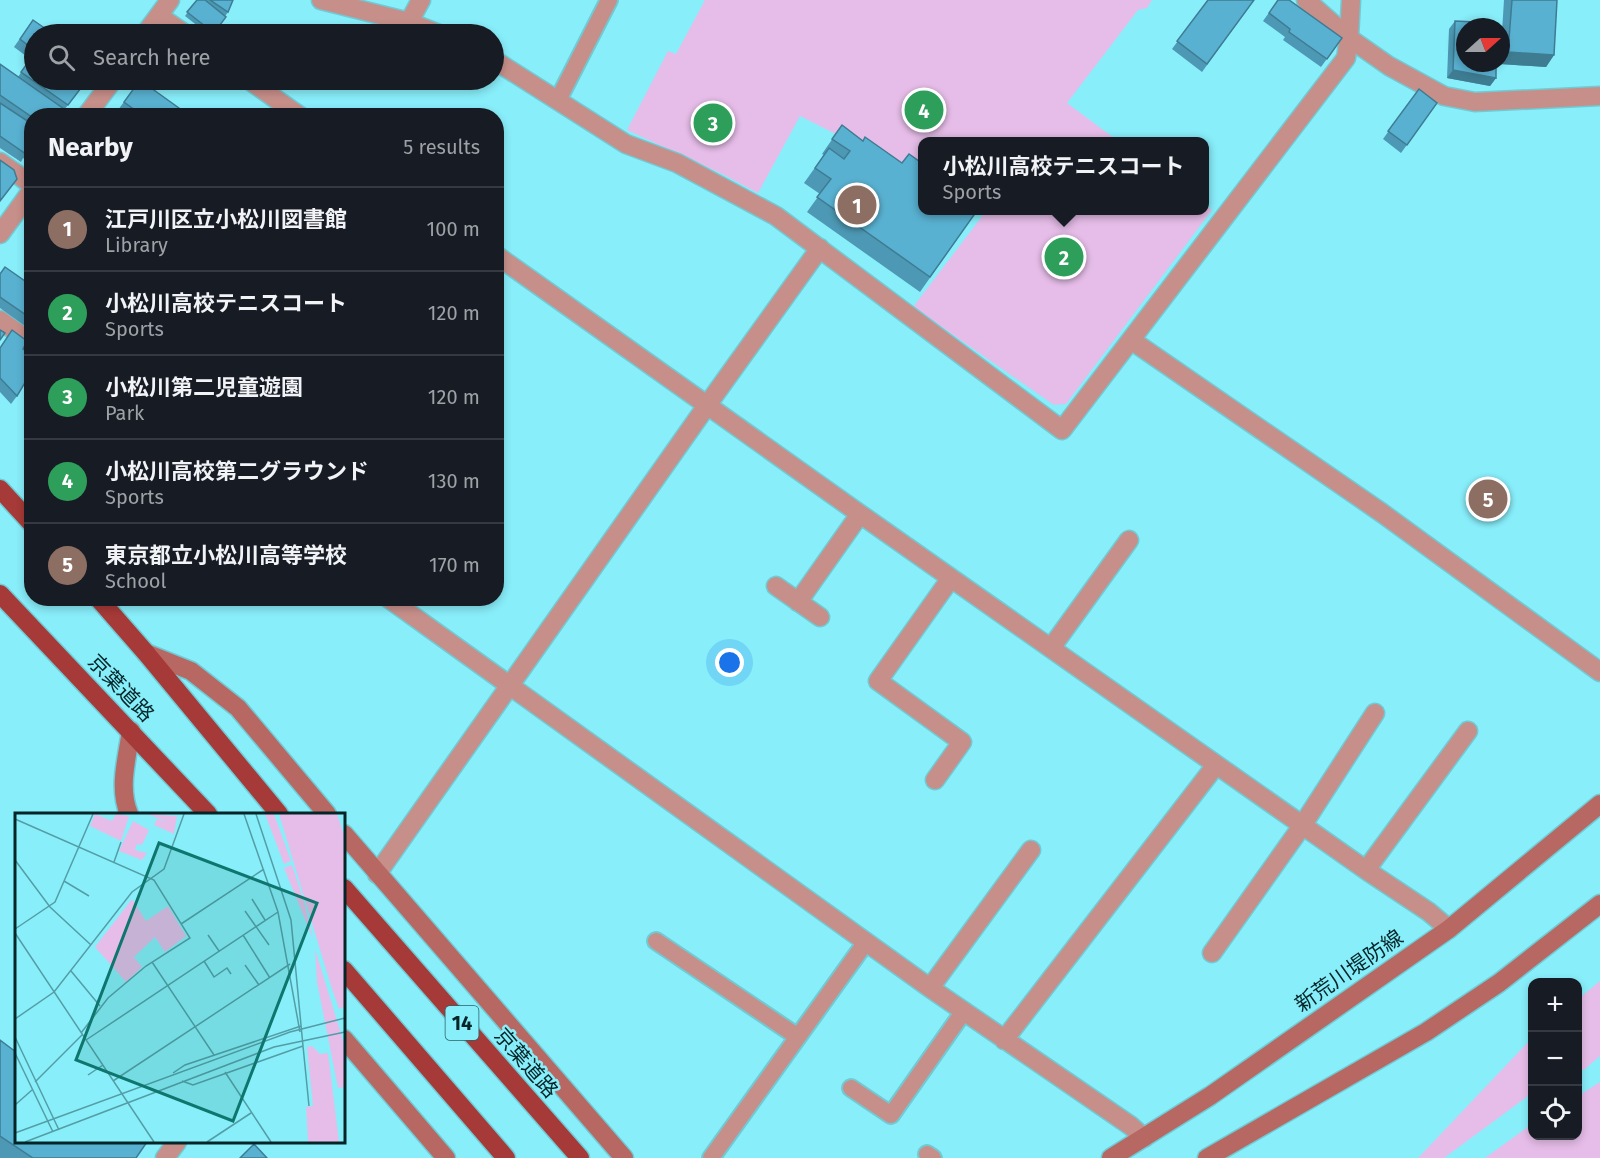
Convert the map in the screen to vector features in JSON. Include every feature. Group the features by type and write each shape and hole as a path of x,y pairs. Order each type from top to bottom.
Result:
{"highway":[{"path":"0,489 24,516"},
{"name":"京葉道路","path":"0,594 207,813"},
{"name":"京葉道路","path":"105,606 278,813"},
{"name":"京葉道路","path":"345,889 580,1158"},
{"name":"14","path":"345,971 506,1158"}],"main road":[{"path":"146,653 191,671 237,708 326,813"},
{"path":"129,813 123,798 124,774 132,731"},
{"name":"新荒川堤防線","path":"1111,1158 1210,1096 1449,929 1600,804"},
{"path":"345,835 624,1158"},
{"path":"1207,1158 1426,1032 1499,983 1600,904"},
{"path":"345,1040 446,1158"}],"street":[{"path":"153,24 170,0"},
{"path":"321,0 414,24"},
{"path":"409,22 421,0"},
{"path":"1306,0 1349,38 1389,66 1444,96 1475,102 1600,96"},
{"path":"504,66 626,144 677,163 776,216 1062,430 1346,58 1351,0"},
{"path":"159,16 171,24"},
{"path":"92,108 105,90"},
{"path":"263,90 289,108"},
{"path":"0,162 24,179"},
{"path":"0,234 24,201"},
{"path":"377,874 820,248"},
{"path":"504,261 1302,826 1429,912 1449,929"},
{"path":"0,320 24,337"},
{"path":"1131,340 1382,513 1600,672"},
{"path":"798,602 860,514"},
{"path":"1051,648 1129,540"},
{"path":"935,780 962,742 878,681 951,578"},
{"path":"776,586 820,617"},
{"path":"399,606 930,988 1131,1126 1144,1138"},
{"path":"1212,953 1302,826 1375,713"},
{"path":"1366,870 1468,731"},
{"path":"1004,1040 1216,765"},
{"path":"930,988 1031,850"},
{"path":"165,1158 176,1143"}],"lane":[{"path":"558,100 609,0"},
{"path":"656,941 798,1037"},
{"path":"711,1158 866,942"},
{"path":"851,1088 891,1115 963,1011"}],"shaded area":[{"path":"705,0 1152,0 1147,8 1138,10 1067,103 1113,137 918,137 918,175 800,116 758,193 627,130 668,51 676,54"},
{"path":"983,215 1208,215 1066,404 1054,405 913,307"},
{"path":"1600,981 1600,1056 1582,1070 1582,1032 1582,996"},
{"path":"1528,1042 1528,1096 1444,1158 1418,1158"},
{"path":"1600,1082 1600,1158 1485,1158 1528,1127 1528,1140 1582,1140 1582,1093"}],"building":[{"path":"197,0 205,0 226,17 221,24 202,24 187,12"},
{"path":"210,0 233,0 228,12"},
{"path":"1208,0 1254,0 1207,64 1177,41"},
{"path":"1278,0 1289,0 1342,38 1327,59 1289,32 1290,29 1269,13"},
{"path":"1512,0 1557,0 1554,55 1510,52"},
{"path":"1455,21 1456,21 1456,71 1453,70"},
{"path":"0,64 24,81 24,90 37,90 63,108 24,108 24,112 0,95"},
{"path":"1464,72 1496,72 1496,78"},
{"path":"1419,89 1437,103 1407,145 1388,131"},
{"path":"47,90 79,90 68,105"},
{"path":"133,90 154,90 179,108 132,108 124,102"},
{"path":"0,103 24,119 24,153 0,136"},
{"path":"842,125 863,141 865,137 902,163 909,154 918,160 918,215 974,215 930,277 817,197 831,179 815,168 829,148 844,159 850,151 832,139"},
{"path":"0,160 14,170 17,179 0,201"},
{"path":"5,267 24,280 24,314 0,297 0,274"},
{"path":"0,330 5,333 0,340"},
{"path":"12,330 24,339 24,384 17,396 0,378 0,348"},
{"path":"0,1040 15,1051 15,1143 146,1143 136,1158 33,1158 0,1136"},
{"path":"254,1144 267,1158 240,1158"}],"place":[{"name":"小松川高校第二グラウンド","path":"924,110"},
{"name":"小松川第二児童遊園","path":"713,123"},
{"name":"江戸川区立小松川図書館","path":"857,205"},
{"name":"小松川高校テニスコート","path":"1064,257"},
{"name":"東京都立小松川高等学校","path":"1488,499"}]}
